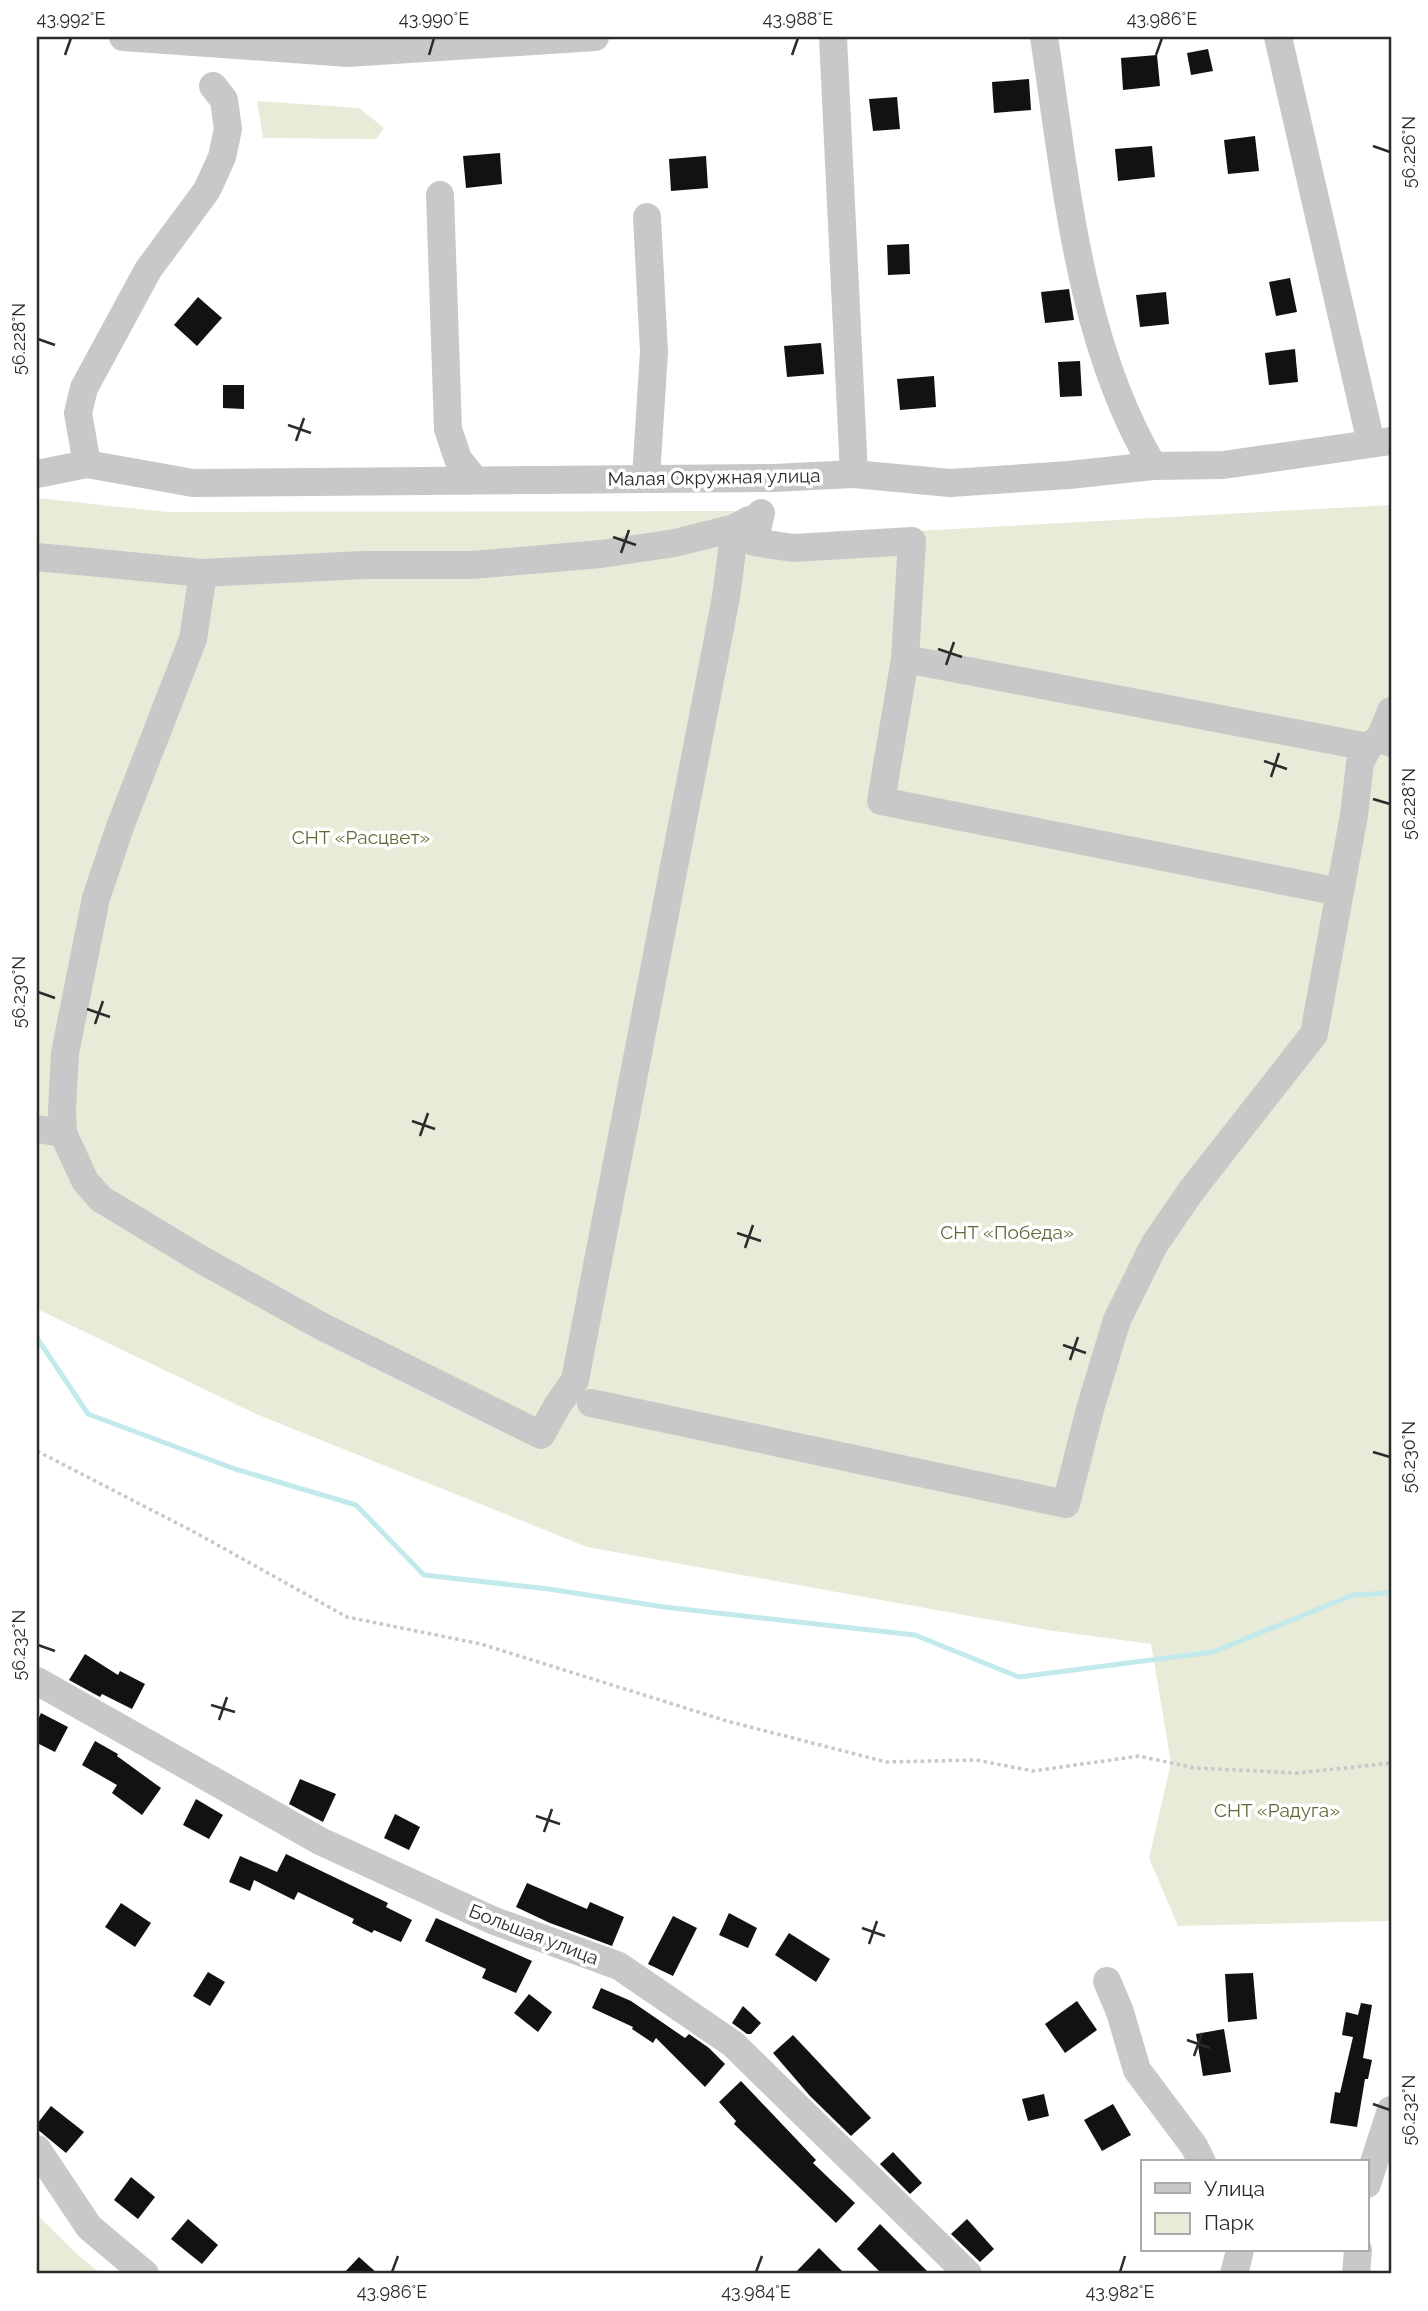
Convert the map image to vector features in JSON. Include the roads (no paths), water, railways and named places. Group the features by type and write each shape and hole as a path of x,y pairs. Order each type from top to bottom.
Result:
{"street":[{"path":"123,37 348,52 595,37"},
{"path":"833,37 854,474"},
{"path":"1044,37 1080,274 1119,398 1153,466"},
{"path":"1278,37 1381,442"},
{"path":"87,464 78,413 84,388 148,270 206,190 222,157 228,129 227,119 224,100 213,86"},
{"path":"440,195 448,429 458,459 474,479"},
{"path":"646,478 654,352 647,218"},
{"name":"Малая Окружная улица","path":"37,474 87,464 193,483 774,478 854,474 950,483 1153,466 1223,465 1314,454 1381,442"},
{"path":"774,478 754,542 793,548 912,541 905,659 880,801 1340,892"},
{"path":"37,557 203,573 363,565 485,564 675,543 735,528 761,513"},
{"path":"203,573 193,639 121,824 96,898 65,1053 62,1109 50,1131 101,1199 202,1260 321,1326 541,1435 556,1406 575,1380 724,610 735,528"},
{"path":"905,659 1380,743"},
{"path":"591,1403 1066,1504 1090,1409 1117,1320 1154,1245 1191,1191 1314,1034 1354,815 1360,763 1380,743 1391,711"},
{"name":"Большая улица","path":"37,1681 320,1841 492,1920 619,1966 733,2044 968,2274"},
{"path":"1107,1981 1120,2012 1137,2070 1194,2146 1201,2160"},
{"path":"1368,2181 1391,2110"},
{"path":"37,2149 89,2227 145,2274"},
{"path":"1234,2274 1240,2252"},
{"path":"1356,2274 1358,2252"}],"waterway":[{"path":"37,1338 88,1414 235,1469 356,1505 424,1575 549,1589 664,1607 915,1635 1019,1677 1213,1652 1353,1595 1391,1593"}],"park label":[{"name":"СНТ «Расцвет»","path":"361,837"},
{"name":"СНТ «Победа»","path":"1007,1232"},
{"name":"СНТ «Радуга»","path":"1277,1810"}]}
